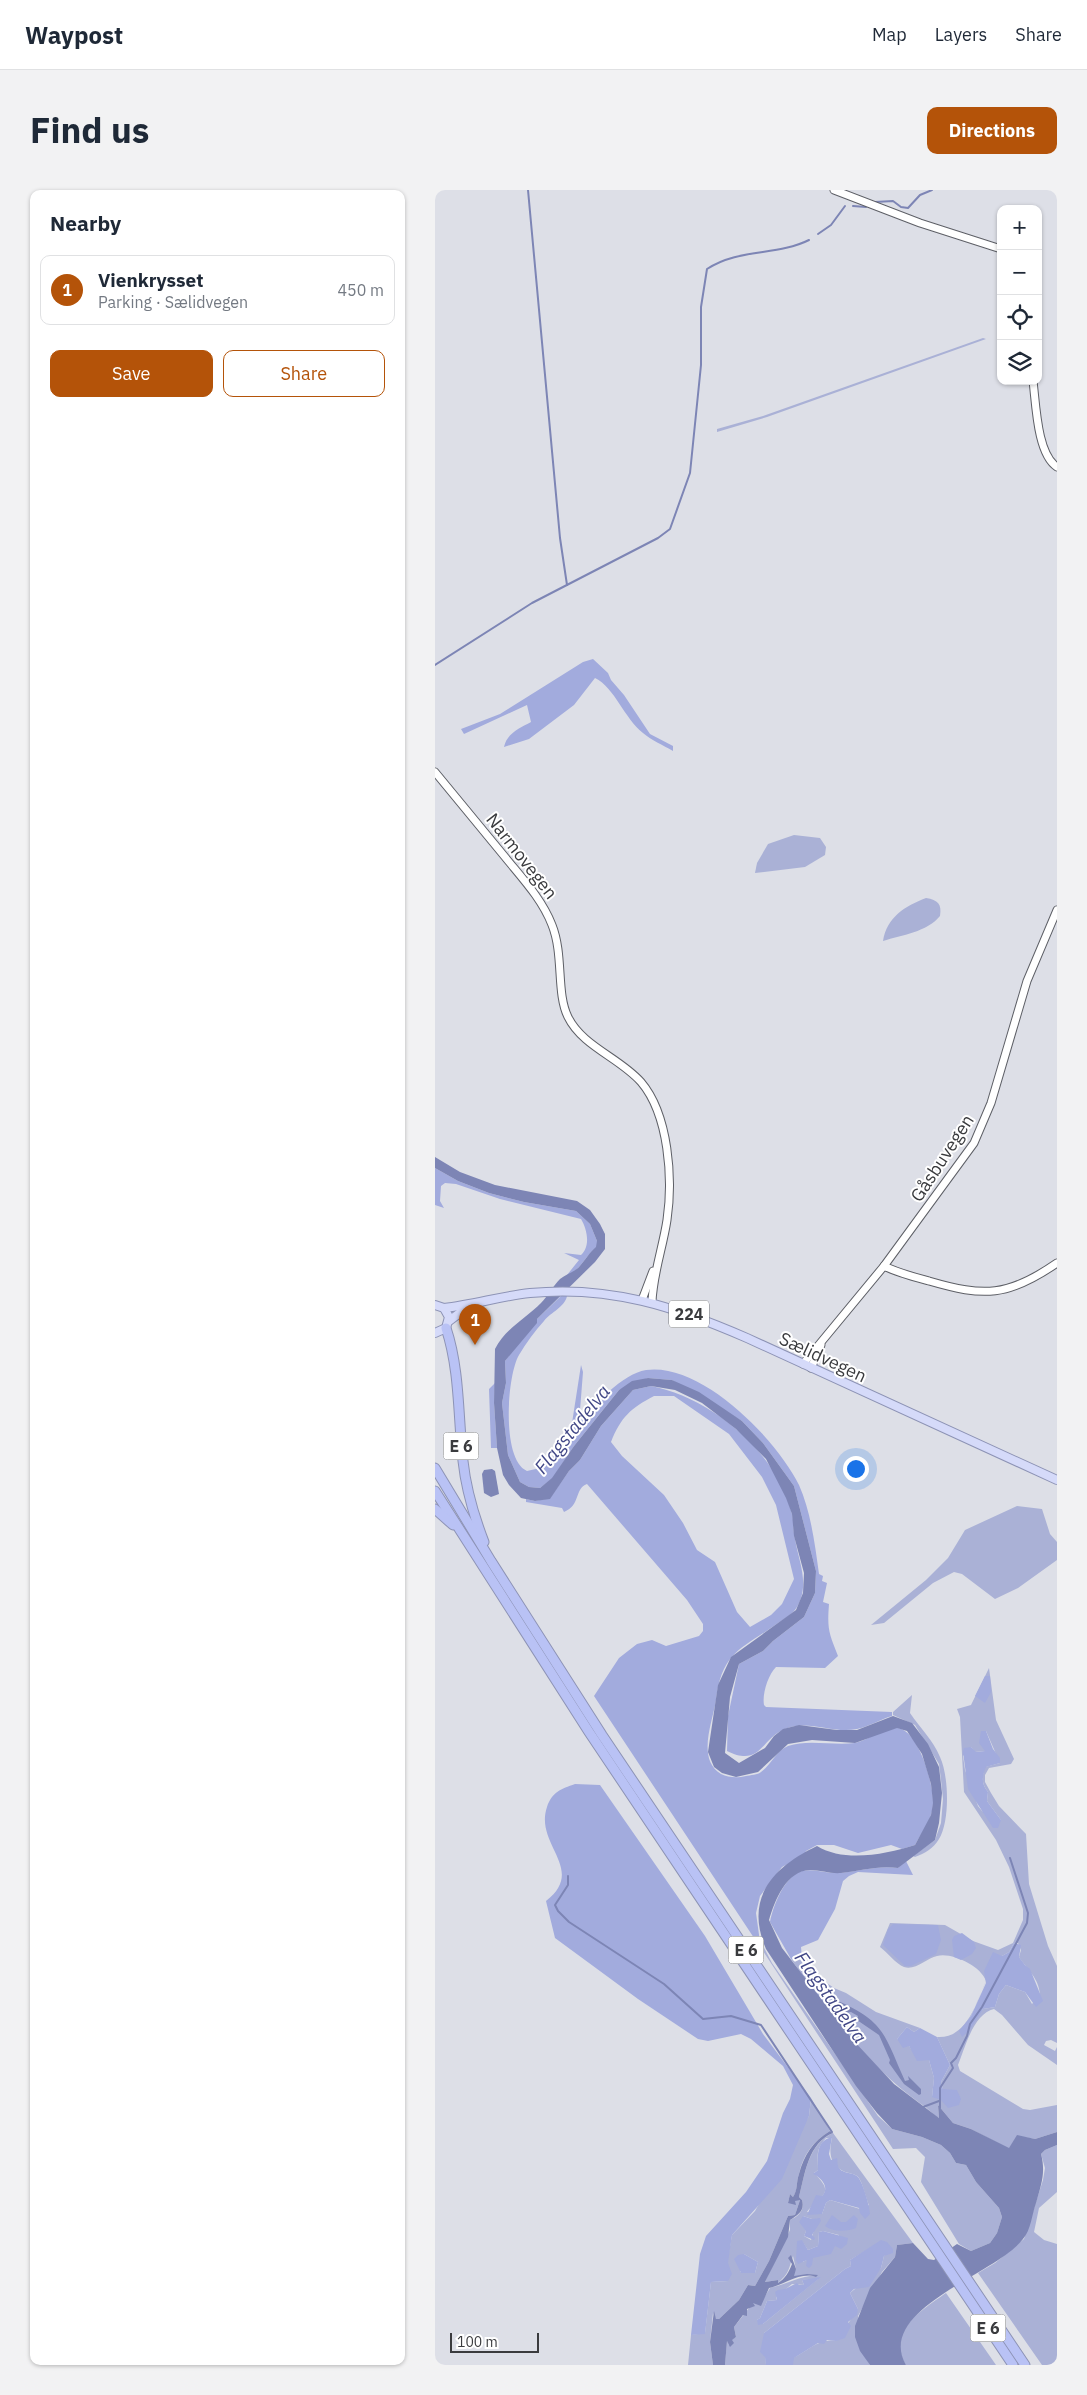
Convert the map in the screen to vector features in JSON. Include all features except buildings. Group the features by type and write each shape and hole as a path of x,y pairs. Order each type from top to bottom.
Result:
{"highway":[{"name":"E 6","path":"448,1325 465,1477 474,1514 491,1561"},
{"name":"E 6","path":"435,1468 491,1561 602,1734 939,2248 963,2292 1013,2365"},
{"name":"E 6","path":"435,1491 456,1527 589,1732 939,2248 971,2287 1025,2365"},
{"name":"E 6","path":"435,1509 443,1518 456,1527"}],"main road":[{"path":"834,190 920,223 997,248"},
{"path":"1034,385 1045,453 1057,467"},
{"name":"Narmovegen","path":"435,772 525,882 547,912 557,941 563,1002 570,1022 581,1034 636,1077 654,1101 665,1137 668,1187 667,1220 658,1259 652,1302"},
{"name":"Gåsbuvegen","path":"803,1364 884,1266 962,1161 980,1133 991,1103 1027,982 1057,910"},
{"name":"Narmovegen","path":"642,1300 658,1259"},
{"path":"884,1266 944,1285 985,1292 1005,1290 1022,1285 1057,1263"},
{"name":"Sælidvegen","path":"473,1304 514,1295 544,1292 568,1292 652,1302 702,1318 1057,1480"},
{"name":"224","path":"435,1305 444,1308 473,1304"},
{"name":"224","path":"435,1333 448,1325 458,1313 473,1304"},
{"path":"444,1308 449,1314 448,1325"},
{"name":"Gåsbuvegen","path":"811,1368 824,1340"}],"shaded area":[{"path":"983,338 986,339 767,417 717,432 717,429 763,416"},
{"path":"593,659 608,673 650,734 673,746 673,751 650,738 636,727 614,696 595,678 574,705 529,739 504,747 511,735 531,722 527,705 464,734 461,729 500,714 583,662"},
{"path":"794,835 820,838 826,847 825,855 805,867 755,873 757,863 768,844"},
{"path":"926,898 936,901 940,906 940,916 935,921 914,932 883,941 888,925 898,914"},
{"path":"435,1157 460,1172 495,1185 577,1201 590,1210 605,1234 605,1249 595,1262 537,1319 537,1323 505,1361 506,1383 502,1403 508,1455 520,1482 529,1487 540,1488 552,1478 574,1446 619,1390 632,1381 648,1378 672,1380 699,1392 742,1421 763,1443 794,1486 816,1571 815,1593 804,1617 763,1651 739,1664 730,1697 725,1753 739,1763 765,1748 774,1736 783,1729 799,1725 837,1730 857,1730 893,1716 912,1723 928,1744 939,1767 942,1793 935,1840 898,1868 877,1868 837,1873 810,1870 794,1875 778,1896 769,1920 782,1948 853,2040 894,2084 939,2118 938,2105 953,2123 971,2129 1009,2148 1017,2135 1035,2139 1057,2132 1057,2145 1045,2150 1041,2154 1042,2179 1026,2235 1009,2252 943,2294 922,2310 907,2327 901,2345 906,2365 870,2365 860,2351 855,2337 855,2326 870,2288 895,2257 897,2245 913,2243 928,2259 934,2260 957,2244 971,2251 990,2243 997,2233 1002,2217 999,2208 976,2182 966,2165 956,2163 950,2153 941,2145 922,2137 892,2129 877,2113 856,2086 766,1949 760,1931 759,1914 761,1900 767,1886 776,1874 801,1854 817,1846 828,1851 853,1856 879,1854 915,1845 931,1815 933,1803 931,1784 922,1754 907,1731 897,1728 855,1743 812,1740 788,1744 758,1772 736,1777 722,1773 714,1767 708,1752 718,1685 731,1657 796,1610 803,1593 804,1573 794,1536 792,1514 786,1498 766,1459 736,1429 702,1403 675,1390 651,1386 633,1390 601,1426 580,1460 569,1471 550,1499 535,1501 521,1498 503,1475 497,1448 494,1403 495,1349 504,1335 541,1303 560,1279 579,1267 596,1247 597,1241 590,1224 576,1211 524,1202 489,1193 458,1181 435,1168"},
{"path":"435,1168 458,1181 489,1193 524,1202 576,1211 590,1224 597,1241 597,1247 576,1270 567,1275 579,1260 564,1253 581,1255 586,1247 586,1232 581,1219 500,1199 456,1184 445,1183 441,1186 440,1201 444,1208 435,1205"},
{"path":"561,1296 567,1296 564,1303 534,1333 519,1355 515,1365 509,1398 509,1416 513,1451 519,1464 527,1471 540,1468 549,1461 570,1436 581,1365 583,1372 579,1423 609,1391 628,1377 646,1370 668,1371 690,1378 713,1391 756,1427 774,1447 799,1485 807,1506 819,1574 823,1576 822,1581 827,1583 823,1602 829,1604 829,1631 838,1656 825,1668 776,1667 766,1685 764,1705 766,1707 892,1712 892,1716 861,1728 848,1730 803,1725 794,1726 777,1733 754,1754 747,1756 738,1755 727,1751 728,1716 739,1664 763,1651 804,1617 815,1593 816,1571 794,1486 763,1443 742,1421 672,1380 648,1378 619,1390 574,1446 553,1478 540,1488 529,1487 520,1482 508,1455 502,1403 506,1383 505,1361 537,1319"},
{"path":"495,1383 494,1403 497,1448 491,1448 489,1389"},
{"path":"651,1386 674,1392 697,1402 739,1431 757,1449 772,1470 784,1491 792,1514 794,1536 803,1582 801,1598 791,1614 744,1646 729,1661 723,1671 708,1739 709,1759 713,1767 721,1774 730,1777 756,1774 765,1769 788,1746 804,1743 855,1743 892,1728 898,1728 906,1731 919,1748 931,1785 933,1809 927,1825 915,1845 902,1849 891,1845 858,1853 834,1845 817,1845 806,1851 804,1855 782,1867 760,1896 756,1913 760,1942 758,1944 594,1696 619,1658 637,1644 652,1640 666,1646 699,1636 703,1631 703,1624 687,1600 587,1484 580,1490 573,1505 564,1512 562,1508 526,1502 526,1499 535,1501 550,1498 569,1471 580,1460 601,1426 633,1390","holes":["654,1396 674,1396 729,1434 762,1477 776,1505 794,1579 782,1604 771,1615 750,1627 737,1612 715,1562 697,1550 683,1523 664,1495 622,1456 611,1442 619,1426 633,1409"]},
{"path":"492,1469 495,1471 499,1494 491,1497 484,1493 482,1474 484,1470"},
{"path":"1017,1506 1042,1509 1050,1534 1057,1542 1057,1560 1018,1588 995,1599 962,1574 954,1572 933,1583 884,1623 871,1625 926,1580 948,1558 965,1530"},
{"path":"989,1668 996,1720 1014,1759 1011,1764 989,1768 985,1775 985,1782 999,1806 1026,1834 1029,1884 1048,1946 1057,1966 1057,2043 1051,2040 1046,2041 1044,2045 1055,2051 1057,2047 1057,2065 1028,2045 1002,2015 994,2009 987,2012 975,2024 958,2065 960,2071 1023,2109 1030,2110 1057,2105 1057,2132 1035,2139 1017,2136 1009,2149 971,2129 953,2123 938,2105 939,2118 902,2089 850,2038 791,1959 802,1958 817,1976 876,2012 920,2028 914,2032 907,2027 897,2039 908,2045 919,2058 929,2060 934,2078 932,2097 943,2089 941,2082 950,2065 937,2037 947,2036 956,2032 969,2018 975,2006 971,2016 960,2031 983,2009 995,2007 999,1994 1006,1985 1025,1992 1032,2004 1040,1995 1035,1979 1019,1957 1021,1950 1018,1943 1014,1943 1009,1952 1002,1956 987,1979 981,1993 986,1981 983,1975 965,1961 943,1955 908,1968 898,1963 880,1947 890,1923 945,1925 973,1941 998,1950 1013,1943 1023,1920 1023,1909 1009,1867 996,1840 964,1792 960,1717 957,1709 971,1705","holes":["986,1731 1000,1763 985,1767 983,1783 988,1792 987,1801 1001,1820 982,1811 978,1806 965,1770 963,1756 971,1747 975,1752 985,1751"]},
{"path":"985,1676 990,1676 991,1692 985,1703 975,1696"},
{"path":"912,1695 910,1713 940,1757 947,1787 947,1810 943,1831 934,1845 915,1857 913,1856 935,1840 941,1823 943,1799 939,1764 915,1725 893,1715 893,1712"},
{"path":"981,1731 986,1731 993,1749 1000,1758 1000,1763 986,1767 983,1780 988,1792 987,1801 1001,1820 998,1828 993,1828 968,1789 963,1752 964,1748 971,1747 976,1752 985,1751 979,1743"},
{"path":"575,1784 600,1785 705,1936 763,2034 811,2098 809,2116 782,2179 732,2235 728,2263 732,2274 728,2281 711,2282 705,2334 691,2335 700,2254 706,2236 746,2192 767,2161 783,2113 790,2099 793,2085 783,2066 751,2039 741,2034 708,2041 698,2039 638,1999 555,1938 546,1901 557,1889 562,1878 561,1867 547,1833 545,1821 547,1807 554,1794"},
{"path":"906,1861 913,1875 858,1872 843,1881 835,1909 818,1940 801,1947 802,1958 791,1959 770,1922 777,1900 790,1878 807,1870 840,1873 877,1868 898,1868"},
{"path":"893,1924 938,1925 941,1940 936,1954 911,1966 905,1966 883,1945 888,1929"},
{"path":"962,1933 974,1942 976,1948 972,1954 961,1960 954,1957 952,1940 954,1936"},
{"path":"761,1942 772,1963 878,2116 892,2129 922,2137 941,2145 950,2153 956,2163 966,2165 976,2182 999,2208 1002,2217 997,2233 990,2243 971,2251 959,2244 921,2182 925,2157 916,2148 893,2149 759,1945"},
{"path":"1014,1943 1021,1945 1019,1957 1030,1969 1043,2001 1036,2007 1025,1992 1006,1985 999,1994 995,2007 983,2009 969,2031 962,2037 959,2031 971,2016 986,1983 984,1971 993,1952 1002,1956 1009,1952"},
{"path":"836,2000 865,2015 874,2023 887,2041 905,2081 909,2080 908,2076 921,2089 921,2094 919,2095 904,2084 889,2063 890,2060 879,2035 857,2020 858,2016 851,2012 845,2013"},
{"path":"907,2027 914,2032 920,2028 937,2037 950,2065 941,2082 943,2089 957,2090 961,2099 959,2105 948,2108 941,2100 932,2097 934,2078 929,2060 917,2061 909,2046 903,2048 897,2039"},
{"path":"811,2098 830,2131 814,2144 803,2161 796,2192 793,2197 790,2194 788,2203 797,2199 800,2200 795,2215 788,2216 769,2261 755,2286 748,2285 739,2300 719,2319 716,2319 713,2313 710,2342 713,2365 688,2365 691,2335 705,2333 711,2282 728,2281 727,2263 732,2235 755,2211 809,2116","holes":["744,2254 758,2262 755,2273 740,2272"]},
{"path":"830,2131 833,2133 818,2144 809,2160 799,2197 803,2204 802,2210 790,2220 788,2237 765,2282 778,2280 778,2283 783,2279 792,2264 788,2258 791,2255 796,2269 794,2276 818,2275 816,2277 798,2277 769,2288 761,2306 753,2303 755,2306 747,2309 747,2316 743,2315 734,2327 736,2337 732,2340 734,2343 730,2347 727,2341 725,2365 713,2365 710,2342 714,2311 716,2319 719,2319 739,2300 748,2285 755,2286 769,2261 788,2216 795,2215 800,2200 795,2201 796,2205 788,2203 790,2194 793,2197 796,2192 798,2177 804,2161 814,2144"},
{"path":"833,2133 913,2243 897,2245 895,2257 882,2272 858,2316 866,2358 870,2365 793,2365 793,2358 824,2341 836,2341 858,2309 850,2293 881,2268 884,2256 887,2253 870,2248 850,2260 851,2266 764,2333 766,2365 725,2365 727,2340 729,2345 731,2340 736,2337 734,2327 753,2303 762,2301 770,2288 818,2275 792,2275 796,2269 793,2256 788,2271 778,2283 778,2280 765,2282 790,2230 790,2220 802,2210 803,2204 799,2197 809,2160 818,2144 825,2138","holes":["826,2138 832,2138 830,2152 833,2161 838,2168 859,2178 869,2205 860,2209 830,2200 826,2203 822,2214 807,2212 824,2194 825,2190 821,2180 814,2173 818,2170 820,2146","803,2216 812,2219 815,2227 811,2240 804,2236 806,2231","823,2231 839,2235 827,2253 803,2262 798,2256 802,2241 808,2250 818,2246 819,2232","818,2279 763,2324 757,2320 760,2318 767,2301 777,2300 776,2297 792,2284 804,2285 802,2280"]},
{"path":"832,2137 829,2154 831,2160 837,2158 839,2169 856,2175 862,2184 870,2214 865,2219 860,2213 859,2208 830,2200 826,2203 822,2214 807,2215 816,2195 822,2196 825,2190 824,2184 813,2174 818,2170 820,2146"},
{"path":"1057,2145 1057,2192 1039,2208 1034,2232 1044,2240 1057,2244 1057,2365 1042,2365 978,2273 995,2263 1024,2239 1043,2180 1045,2168 1041,2154 1045,2150"},
{"path":"832,2215 841,2222 846,2222 854,2215 858,2219 856,2228 840,2231 828,2228 825,2226"},
{"path":"803,2216 812,2219 820,2218 821,2221 812,2235 815,2238 814,2240 804,2236 806,2231 799,2222"},
{"path":"823,2231 848,2238 847,2244 841,2249 835,2246 831,2254 813,2258 812,2265 809,2268 806,2266 807,2260 798,2264 796,2260 797,2241 802,2240 808,2250 818,2246 819,2232"},
{"path":"881,2240 887,2242 893,2249 893,2253 884,2256 881,2268 869,2287 854,2289 850,2293 858,2309 857,2315 848,2322 851,2326 845,2338 836,2341 827,2340 824,2344 818,2343 794,2358 793,2365 766,2365 765,2357 760,2352 764,2333 851,2266 850,2260"},
{"path":"744,2254 758,2262 755,2273 741,2273 734,2259 738,2255"},
{"path":"821,2277 763,2324 758,2325 757,2320 760,2318 767,2301 777,2300 775,2292 797,2283 804,2285 802,2280"},
{"path":"946,2293 996,2365 906,2365 901,2353 900,2342 909,2323"}],"waterway":[{"path":"528,190 560,538 567,585"},
{"path":"875,202 893,201 901,207 908,208 920,195 932,190"},
{"path":"818,234 831,225 845,206"},
{"path":"853,206 866,207"},
{"path":"435,665 532,603 658,538 670,529 690,473 701,365 701,307 707,269 719,262 732,258 797,245 809,240"},
{"path":"940,2108 940,2088 953,2068 951,2063 956,2058 967,2036 970,2024 982,2007 1027,1923 1028,1913 1010,1858"},
{"path":"568,1876 568,1885 555,1905 569,1922 664,1984 703,2019 731,2016 761,2025 832,2132"},
{"path":"923,2107 939,2101"}],"place":[{"name":"Vienkrysset","path":"475,1345"}],"water label":[{"name":"Flagstadelva","path":"572,1429"},
{"name":"Flagstadelva","path":"831,1997"}]}
